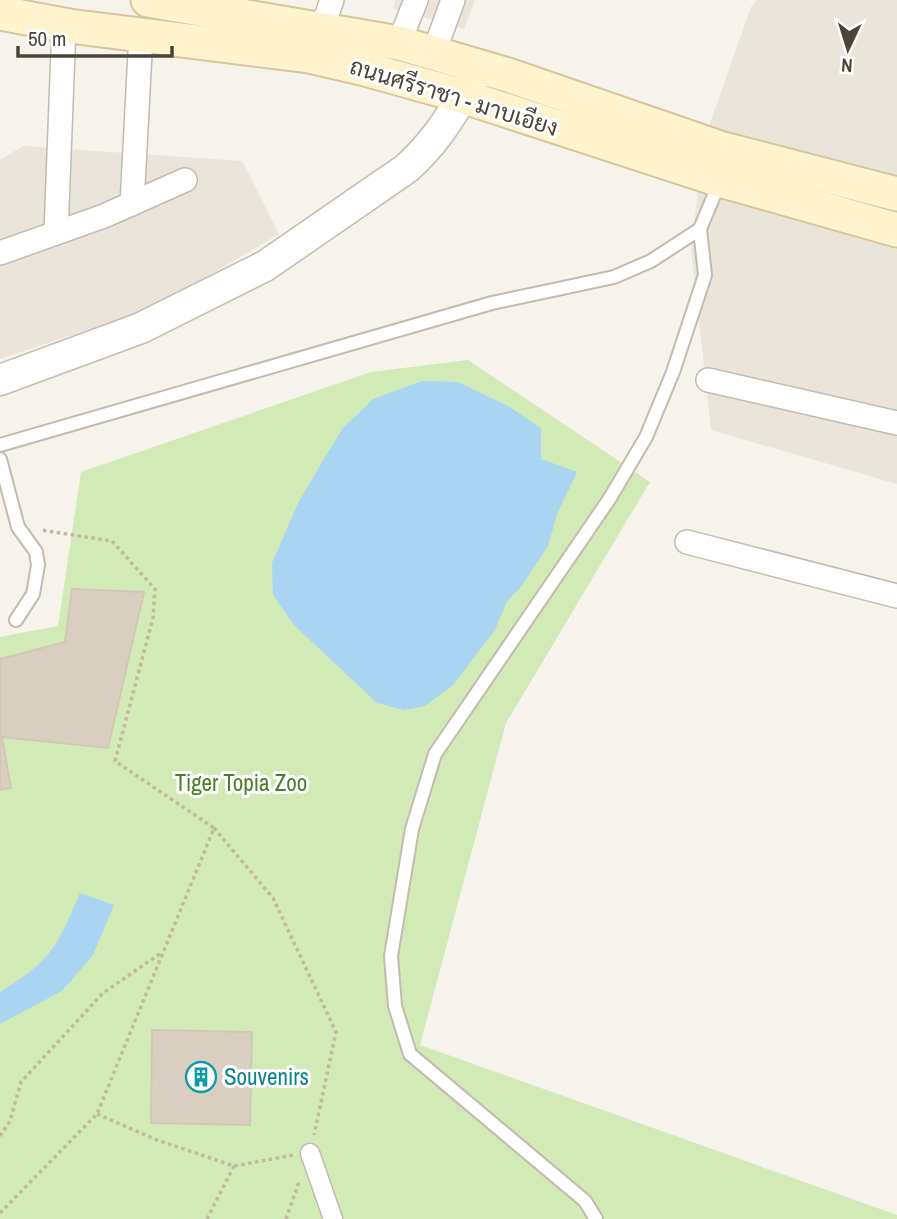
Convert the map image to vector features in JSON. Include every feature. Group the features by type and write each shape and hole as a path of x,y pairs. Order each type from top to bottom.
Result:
{"main road":[{"name":"ถนนศรีราชา - มาบเอียง","path":"148,0 327,14 399,43 481,66 722,164 897,230"},
{"name":"ถนนศรีราชา - มาบเอียง","path":"0,13 64,25 309,56 722,164 897,194"}],"street":[{"path":"399,43 416,0"},
{"path":"434,52 453,0"},
{"path":"56,233 64,25"},
{"path":"132,204 141,34"},
{"path":"0,380 141,328 265,266 407,168 447,125 481,66"},
{"path":"0,253 132,204 185,180"},
{"path":"708,380 897,423"},
{"path":"687,542 897,596"},
{"path":"310,1153 332,1219"}],"lane":[{"path":"596,1219 585,1201 410,1054 395,1006 391,956 411,829 435,754 610,498 646,437 673,372 705,275 700,229 722,164"},
{"path":"0,445 492,303 614,277 651,261 700,229"},
{"path":"0,459 18,527 36,552 38,565 33,594 16,620"}],"path":[{"path":"18,527 112,541 155,589 153,618 115,761 214,828 273,898 336,1032 310,1153 286,1219"},
{"path":"0,1213 96,1114 214,828"},
{"path":"0,1136 10,1121 21,1082 103,993 163,952"},
{"path":"96,1114 233,1166 310,1153"},
{"path":"207,1219 233,1166"}],"shaded area":[{"path":"396,0 475,0 464,29 393,8"},
{"path":"757,0 897,0 897,484 711,430 691,248 705,137 751,7"},
{"path":"23,146 242,161 279,234 156,307 0,359 0,160"}],"green space":[{"name":"Tiger Topia Zoo","path":"468,360 650,482 506,723 420,1045 897,1215 897,1219 0,1219 0,637 58,626 81,472 371,372"}],"water":[{"path":"422,381 458,382 508,406 541,428 541,459 577,472 557,514 548,546 521,587 507,601 495,630 453,685 425,706 404,710 377,703 293,624 273,595 272,563 299,501 342,429 373,399"},
{"path":"80,893 114,905 93,955 62,991 0,1024 0,992 42,961 58,940"}],"building":[{"path":"72,589 144,592 108,748 2,737 11,788 0,790 0,659 65,642"},
{"name":"Souvenirs","path":"152,1030 252,1032 250,1125 151,1123"}],"place":[{"name":"Souvenirs","path":"201,1077"}]}
